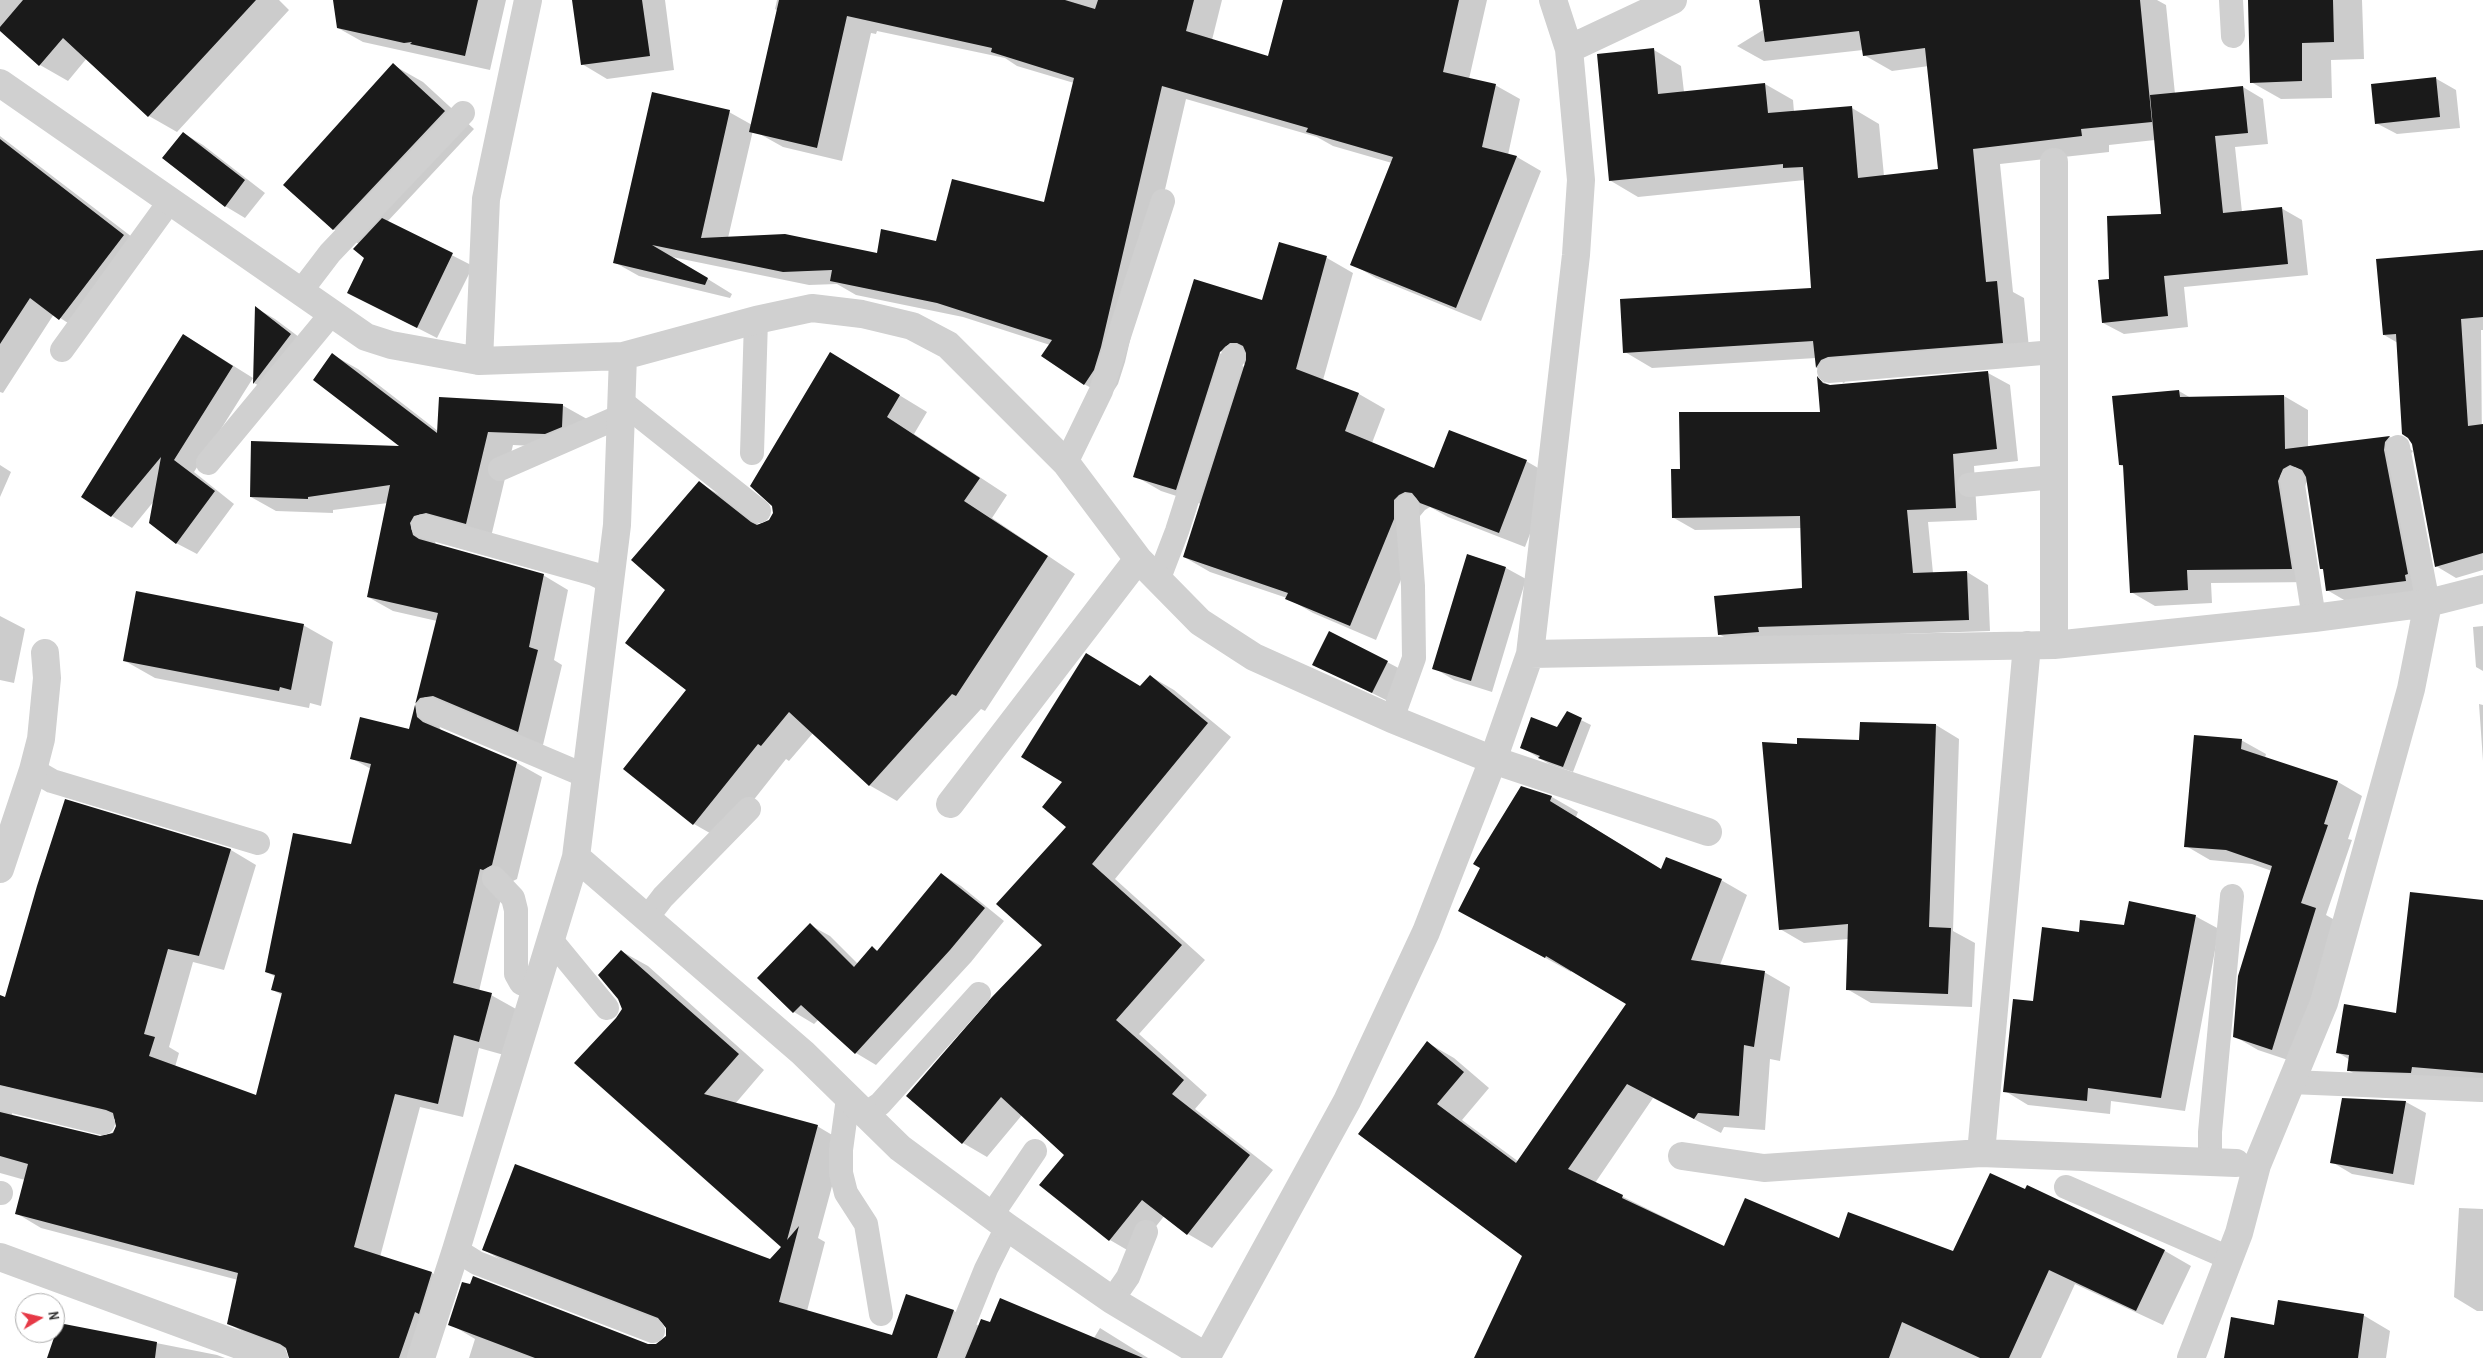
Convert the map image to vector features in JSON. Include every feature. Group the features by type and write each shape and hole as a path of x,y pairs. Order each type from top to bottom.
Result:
{"street":[{"path":"479,361 486,199 528,0"},
{"path":"576,857 803,1053 900,1148 999,1221 1112,1300 1206,1357 1347,1101 1426,932 1493,760 1530,654 1578,227 1581,180 1569,49 1553,0"},
{"path":"1569,49 1673,0"},
{"path":"0,83 366,337 391,345 479,361 623,356 756,320 812,308 862,314 912,326 948,345 1066,463 1138,559 1159,578 1200,622 1254,657 1392,719 1493,760 1708,832"},
{"path":"2054,162 2054,645"},
{"path":"421,1358 456,1250 576,857 617,526 623,356"},
{"path":"950,804 1138,559"},
{"path":"1530,654 2054,645 2314,618 2428,603 2483,589"},
{"path":"2191,1358 2239,1232 2258,1165 2324,1002 2411,690 2428,603"},
{"path":"1981,1153 2027,646"},
{"path":"0,869 41,740 47,678 45,653"},
{"path":"1682,1156 1764,1168 1981,1153 2223,1163"},
{"path":"0,1257 274,1358"}],"lane":[{"path":"2231,0 2233,36"},
{"path":"301,292 330,253 464,113"},
{"path":"62,350 170,200"},
{"path":"1066,463 1101,391 1163,201"},
{"path":"208,463 332,314"},
{"path":"752,453 756,320"},
{"path":"1829,371 2054,352"},
{"path":"1159,578 1177,530 1233,356"},
{"path":"500,469 621,409 759,511"},
{"path":"2398,447 2428,603"},
{"path":"1969,485 2054,477"},
{"path":"2292,480 2314,618"},
{"path":"1392,719 1414,658 1413,586 1407,506"},
{"path":"423,526 594,574 610,582"},
{"path":"428,709 586,776"},
{"path":"33,770 52,781 258,843"},
{"path":"646,919 663,897 749,808"},
{"path":"494,878 512,898 516,910 516,974 521,983 536,988"},
{"path":"2223,1163 2210,1132 2232,896"},
{"path":"551,940 607,1008"},
{"path":"881,1314 866,1224 846,1193 841,1173 841,1150 857,1106 880,1104 980,994"},
{"path":"2291,1082 2482,1090"},
{"path":"0,1098 103,1122"},
{"path":"950,1358 986,1269 999,1221 1035,1151"},
{"path":"2066,1188 2229,1258"},
{"path":"1112,1300 1128,1277 1146,1232"},
{"path":"456,1250 476,1263 653,1331"}],"building":[{"path":"23,0 256,0 148,117 63,38 39,66 0,31 0,27"},
{"path":"333,0 478,0 465,56 410,44 412,42 404,43 337,28"},
{"path":"572,0 642,0 650,56 581,65"},
{"path":"779,0 1065,0 1095,9 1098,0 1194,0 1186,31 1268,56 1283,0 1459,0 1443,72 1496,84 1482,147 1517,156 1456,308 1350,265 1393,157 1306,132 1308,128 1162,86 1101,347 1094,370 1084,385 1041,356 1052,340 937,303 830,281 832,270 783,272 652,245 708,278 705,285 613,263 652,92 730,110 701,238 785,234 877,253 881,229 936,241 952,179 1044,202 1074,78 991,52 992,48 847,16 817,148 749,132"},
{"path":"1759,0 2140,0 2152,122 2081,129 2082,136 1973,149 1986,282 1997,281 2003,343 1828,357 1821,360 1816,368 1813,341 1623,353 1620,299 1811,288 1803,167 1783,168 1783,164 1609,181 1597,54 1654,48 1658,94 1765,83 1768,113 1852,106 1858,178 1938,169 1925,48 1863,56 1859,31 1765,42"},
{"path":"2248,0 2333,0 2334,42 2302,43 2302,81 2250,83"},
{"path":"393,63 445,111 333,230 283,185"},
{"path":"2436,77 2440,117 2375,124 2371,84"},
{"path":"2243,86 2248,133 2215,136 2223,213 2282,207 2288,264 2164,276 2168,316 2102,323 2098,280 2109,279 2107,216 2161,214 2150,95"},
{"path":"183,132 245,180 225,207 162,158"},
{"path":"0,139 124,235 59,320 30,298 0,344"},
{"path":"382,218 453,253 417,328 347,293 364,258 353,249"},
{"path":"1279,242 1327,256 1296,369 1359,393 1345,431 1434,468 1449,430 1527,460 1499,533 1420,503 1412,493 1405,492 1399,495 1394,500 1394,519 1350,626 1285,599 1288,593 1183,557 1246,360 1243,346 1237,343 1230,343 1220,352 1176,490 1133,477 1194,279 1262,300"},
{"path":"2483,250 2483,317 2461,319 2468,426 2483,424 2483,553 2435,567 2412,444 2402,434 2396,334 2383,335 2376,259"},
{"path":"255,306 291,334 253,384"},
{"path":"183,334 233,366 174,460 215,491 176,544 149,523 161,457 111,517 81,497"},
{"path":"830,352 900,395 887,417 980,478 964,501 1048,556 956,696 952,694 869,786 789,712 761,746 758,744 693,825 623,769 686,690 625,643 665,590 631,560 699,481 751,522 757,525 769,520 773,513 772,506 750,486"},
{"path":"332,353 437,433 439,397 563,404 562,427 545,434 488,432 466,524 426,513 414,516 410,523 413,535 419,539 544,574 529,647 538,650 518,732 433,696 420,698 415,704 438,613 367,597 390,485 308,497 308,499 250,497 251,441 399,446 313,380"},
{"path":"1988,371 1997,449 1953,454 1956,508 1907,510 1913,573 1967,571 1969,620 1758,627 1759,632 1718,635 1714,596 1802,588 1800,516 1672,518 1671,469 1680,469 1679,412 1820,412 1817,376 1823,383 1830,385"},
{"path":"2179,390 2180,397 2284,395 2285,449 2390,436 2385,442 2384,450 2408,574 2405,575 2406,581 2326,591 2323,569 2320,569 2306,477 2302,470 2290,465 2283,469 2278,481 2292,569 2187,570 2188,590 2130,593 2123,465 2119,465 2112,396"},
{"path":"1467,554 1506,567 1471,681 1432,669"},
{"path":"136,591 304,624 291,690 280,687 279,691 123,661"},
{"path":"1329,631 1388,661 1372,693 1312,665"},
{"path":"1086,653 1140,686 1150,675 1208,723 1092,864 1182,945 1116,1020 1184,1080 1172,1094 1250,1155 1187,1235 1142,1200 1109,1241 1039,1185 1064,1155 1001,1097 962,1144 906,1096 992,997 1042,945 996,904 1066,827 1042,807 1062,782 1021,757"},
{"path":"415,705 417,717 423,722 517,762 492,865 483,870 480,869 453,983 492,993 479,1042 454,1035 438,1104 395,1094 354,1247 432,1272 419,1314 415,1312 399,1358 289,1358 286,1348 280,1344 227,1324 238,1273 15,1214 28,1164 0,1156 0,1112 100,1136 113,1133 116,1126 113,1113 106,1110 0,1085 0,995 5,997 37,886 65,799 231,849 199,956 168,949 144,1034 155,1037 149,1056 256,1095 282,993 271,990 275,975 265,972 293,833 351,844 371,764 350,759 360,717 409,729"},
{"path":"1567,711 1582,718 1563,767 1538,758 1540,756 1520,748 1531,717 1557,727"},
{"path":"1860,722 1936,724 1929,927 1951,928 1948,994 1846,990 1848,924 1779,930 1762,742 1797,744 1797,738 1859,740"},
{"path":"2194,735 2242,739 2241,749 2338,781 2324,824 2328,825 2301,903 2316,908 2272,1050 2233,1037 2238,976 2272,866 2226,850 2184,847"},
{"path":"1521,786 1552,796 1550,801 1661,869 1666,857 1722,879 1691,960 1765,971 1754,1047 1744,1045 1739,1116 1698,1113 1694,1119 1627,1084 1568,1169 1623,1195 1622,1198 1724,1246 1745,1198 1839,1238 1848,1212 1953,1251 1990,1173 2025,1189 2027,1185 2165,1250 2136,1311 2049,1270 2009,1358 1980,1358 1902,1322 1889,1358 1474,1358 1522,1256 1358,1134 1427,1041 1464,1072 1437,1104 1516,1163 1626,1004 1546,956 1545,958 1458,911 1480,868 1473,864"},
{"path":"941,873 985,908 950,950 855,1054 801,1005 793,1013 757,978 810,923 854,967 872,946 877,951"},
{"path":"2410,892 2483,900 2483,1073 2412,1067 2411,1073 2347,1071 2349,1055 2336,1053 2344,1004 2396,1013"},
{"path":"2129,901 2196,915 2161,1098 2088,1088 2087,1101 2003,1092 2013,999 2033,1001 2042,927 2079,932 2080,920 2124,925"},
{"path":"621,950 739,1054 704,1094 818,1125 787,1240 799,1226 779,1302 892,1335 906,1294 954,1310 937,1358 535,1358 448,1325 462,1282 470,1284 473,1276 648,1344 656,1344 666,1336 666,1328 658,1318 482,1250 515,1164 770,1259 781,1247 574,1063 622,1009 618,999 598,975"},
{"path":"2342,1098 2406,1101 2393,1174 2330,1163"},
{"path":"1000,1298 1143,1358 965,1358 981,1319 990,1322"},
{"path":"2278,1300 2364,1314 2358,1358 2224,1358 2231,1317 2274,1325"},
{"path":"65,1324 157,1342 155,1358 47,1358 52,1343 65,1343"}]}
